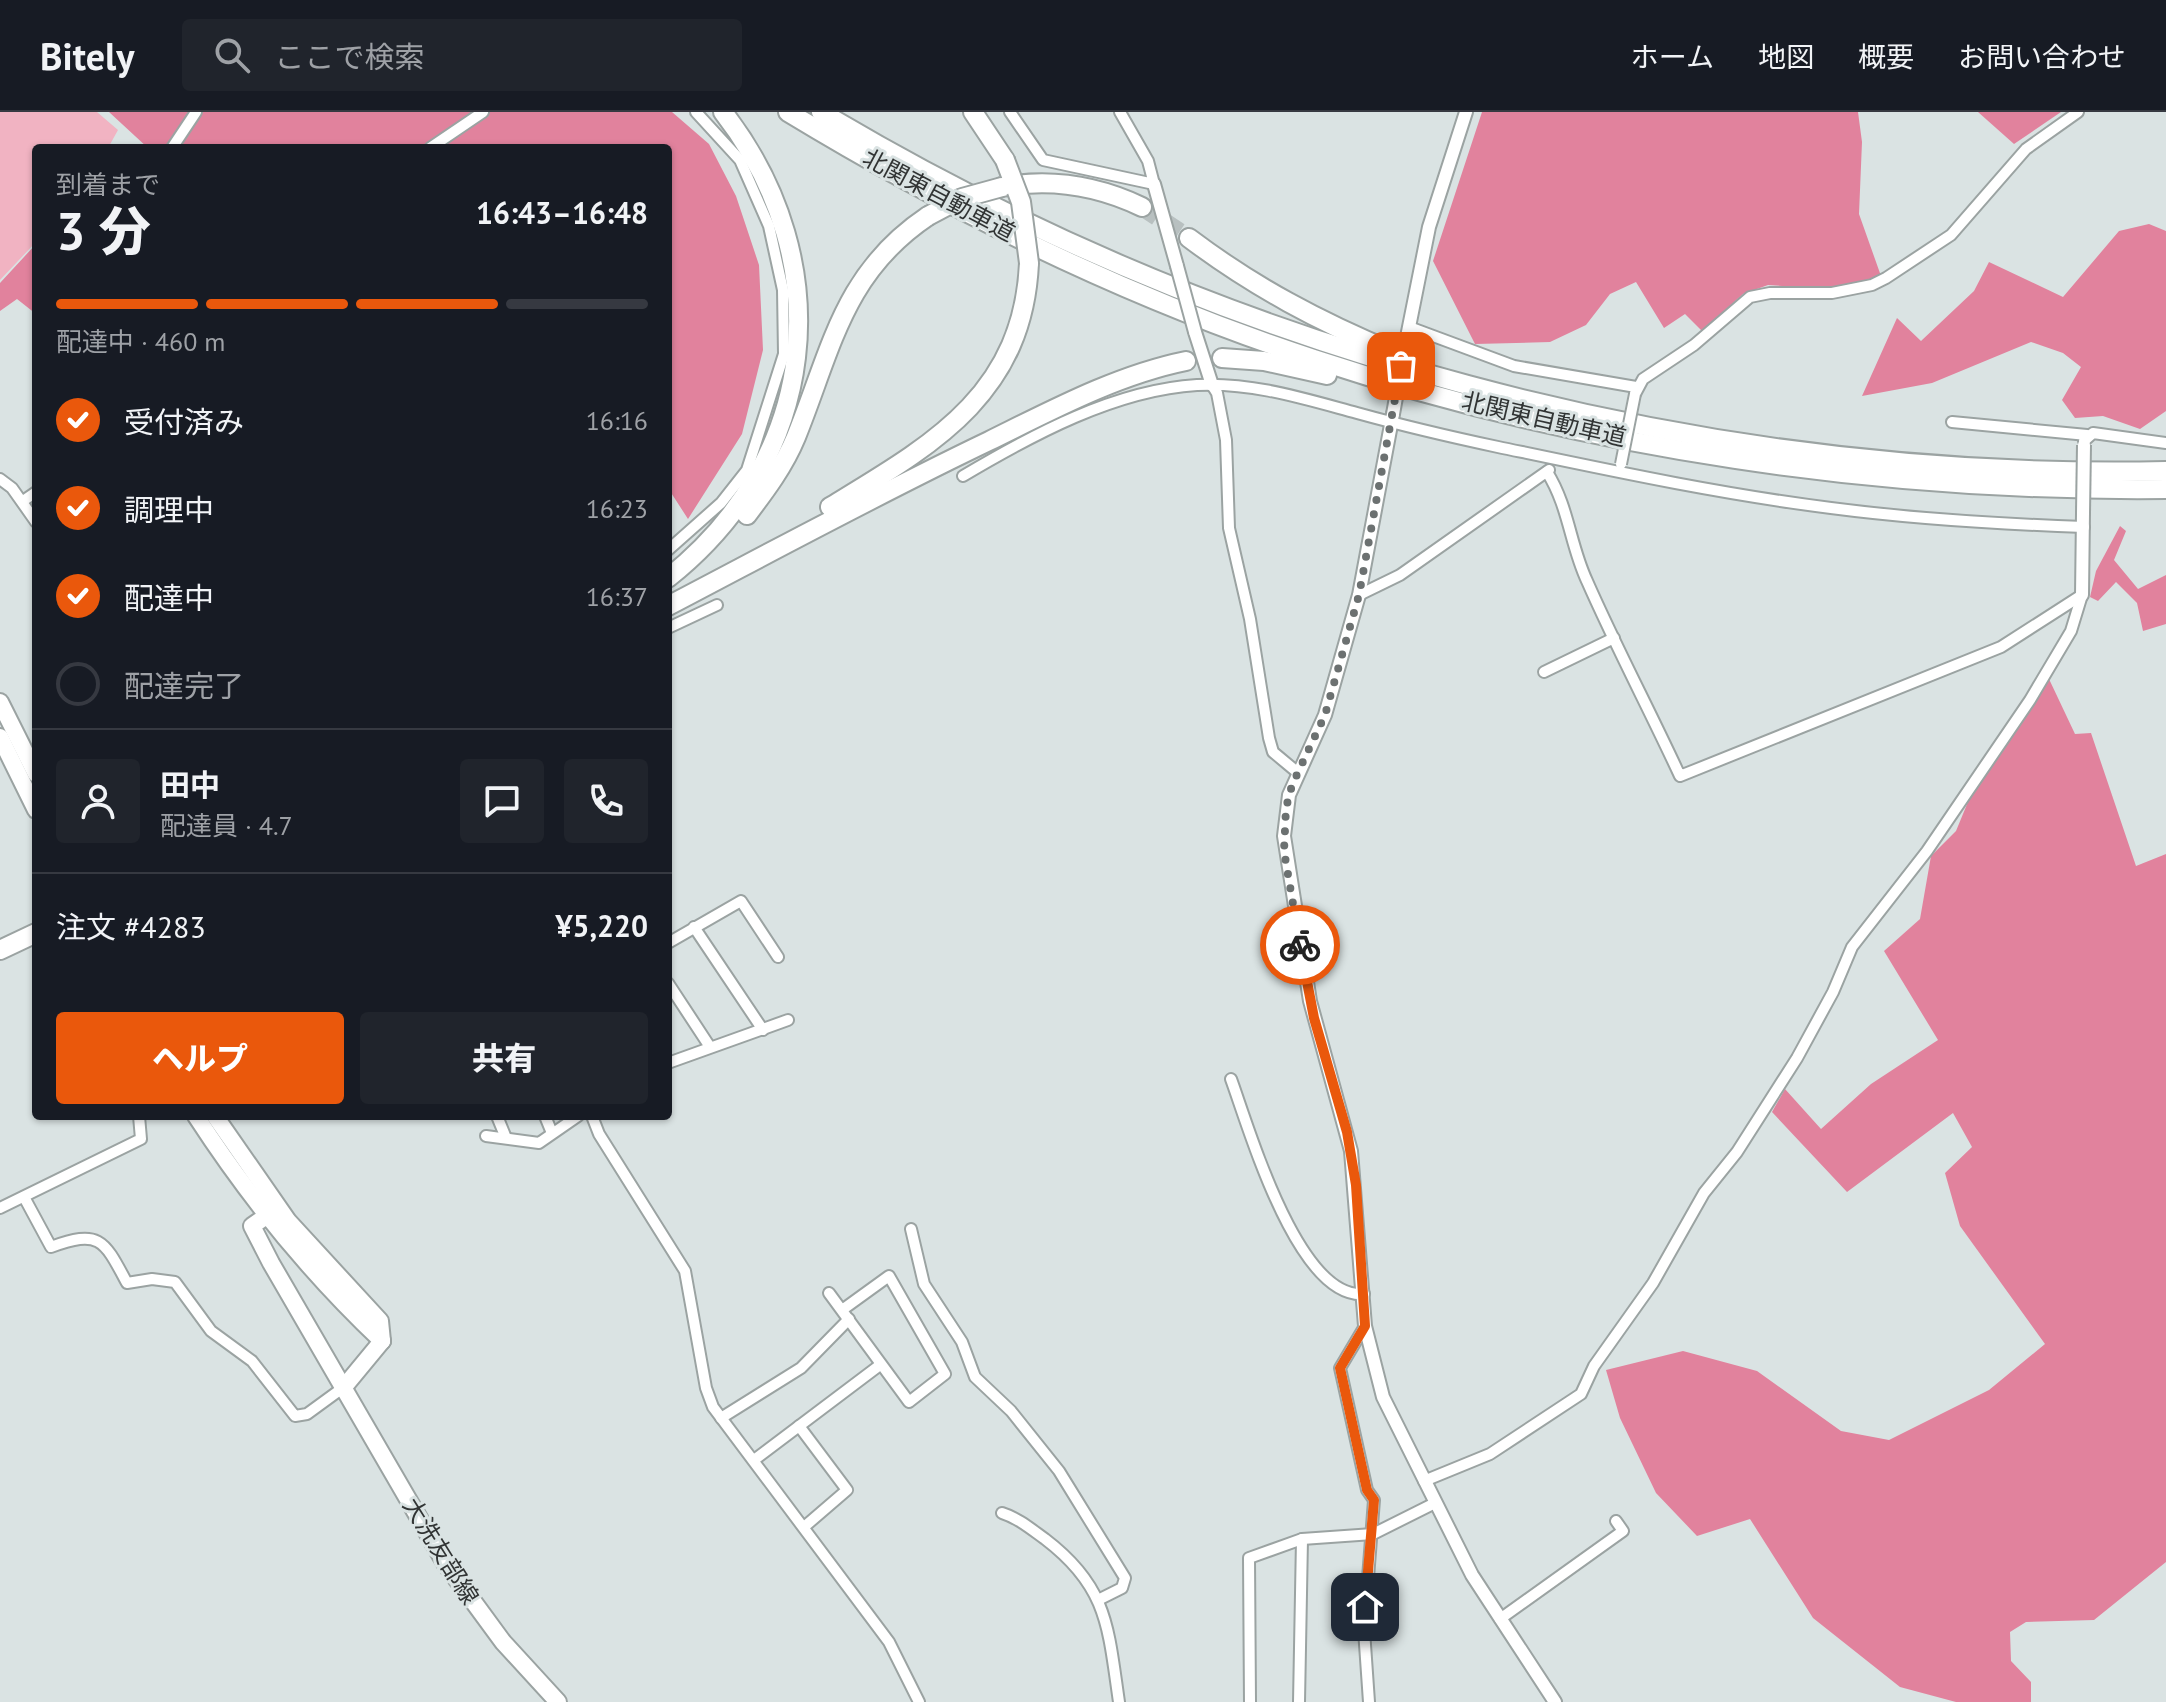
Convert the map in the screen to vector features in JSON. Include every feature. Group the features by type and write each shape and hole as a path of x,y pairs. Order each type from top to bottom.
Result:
{"highway":[{"path":"672,574 723,527 761,472 782,425 796,359 799,302 787,233 764,174 723,112"},
{"name":"北関東自動車道","path":"788,112 991,224 1135,291 1313,359 1560,425 1678,449 1868,475 2033,487 2166,489"},
{"name":"北関東自動車道","path":"821,112 937,177 1023,220 1233,310 1441,377 1610,418 1793,450 1872,459 2036,470 2166,471"},
{"path":"672,602 932,442 963,416 993,379 1015,341 1027,295 1029,263 1021,202 1005,160 973,112"},
{"path":"672,583 722,542 772,481 795,438 832,337 853,291 891,243 928,216 962,198 1026,182 1062,183 1106,192 1142,207"},
{"path":"1189,238 1263,291 1351,334 1431,364 1610,418"},
{"path":"1222,358 1264,361 1433,402 1560,425"},
{"path":"672,602 883,492 1005,433 1131,376 1186,361"},
{"path":"0,950 32,935"}],"main road":[{"path":"0,702 32,766"},
{"path":"0,737 32,802"},
{"path":"199,1120 265,1217 382,1341"},
{"path":"218,1120 288,1221 380,1321 382,1341 344,1387"},
{"name":"大洗友部線","path":"265,1217 252,1226 445,1563 503,1642 558,1702"}],"street":[{"path":"175,144 196,112"},
{"path":"436,144 483,112"},
{"path":"672,547 708,517 747,470 780,371 784,345 783,290 775,248 759,201 732,149 696,112"},
{"path":"1010,112 1043,160 1154,184"},
{"path":"1120,112 1148,161 1195,332 1217,393 1226,440 1229,528 1250,619 1269,738 1273,752 1297,772"},
{"path":"1466,112 1429,227 1359,595 1325,715 1297,772 1286,808 1284,851 1314,1018 1351,1151 1365,1326 1383,1397 1472,1575 1555,1702"},
{"path":"1621,467 1636,391 1750,297 1770,293 1832,293 1872,285 1886,278 1951,235 2026,149 2078,112"},
{"path":"1409,327 1514,366 1636,391"},
{"path":"963,476 1028,439 1083,416 1152,393 1212,385 1269,391 1558,460 1621,467 1831,508 1964,522 2084,527"},
{"path":"1952,422 2086,440 2166,443"},
{"path":"1424,1481 1507,1445 1581,1394 1594,1366 1653,1283 1704,1193 1737,1152 1783,1081 1833,992 1852,947 1927,851 2030,700 2071,631 2082,595 2086,440"},
{"path":"1359,595 1400,575 1547,472 1558,460"},
{"path":"1547,472 1572,527 1572,543 1585,578 1680,776 2001,647 2082,595"},
{"path":"0,479 23,501 32,516"},
{"path":"23,501 32,495"},
{"path":"672,626 717,605"},
{"path":"1544,672 1614,638"},
{"path":"672,941 741,901 778,957"},
{"path":"694,927 763,1030"},
{"path":"672,989 710,1047"},
{"path":"672,1061 788,1020"},
{"path":"1231,1079 1270,1186 1302,1252 1338,1287 1353,1295 1364,1294"},
{"path":"0,1208 141,1139 139,1120"},
{"path":"499,1120 506,1138"},
{"path":"547,1120 552,1133"},
{"path":"486,1136 539,1143 572,1120"},
{"path":"594,1120 599,1134 685,1271 706,1388 721,1418 889,1642 919,1702"},
{"path":"24,1197 51,1247 78,1237 91,1237 103,1242 127,1283 152,1279 175,1282 211,1331 252,1361 295,1416 307,1414 344,1387"},
{"path":"911,1229 924,1284 962,1342 975,1377 1011,1411 1059,1471 1125,1578 1122,1588 1100,1599"},
{"path":"721,1418 801,1368 845,1314 889,1276 945,1374 909,1402 880,1365 845,1314 829,1293"},
{"path":"1365,1326 1340,1368 1367,1490 1374,1500 1364,1630 1369,1702"},
{"path":"754,1460 880,1365"},
{"path":"799,1426 847,1490 804,1527"},
{"path":"1250,1702 1249,1558 1302,1539 1373,1534 1435,1503"},
{"path":"1002,1513 1028,1526 1077,1565 1100,1599 1119,1702"},
{"path":"1500,1619 1623,1531 1616,1521"},
{"path":"1299,1702 1302,1539"}],"shaded area":[{"path":"0,112 97,112 118,130 110,144 32,144 32,246 0,280"},
{"path":"109,112 672,112 709,144 736,196 759,265 763,350 742,434 688,519 672,494 672,144 144,144"},
{"path":"1482,112 1858,112 1862,142 1859,214 1881,276 1832,289 1768,285 1743,294 1702,331 1685,314 1664,328 1636,282 1610,294 1586,325 1550,342 1475,344 1433,261"},
{"path":"1978,112 2061,112 2014,144"},
{"path":"2149,224 2166,231 2166,411 2140,429 2103,416 2075,418 2062,400 2081,367 2063,353 2031,342 1932,383 1862,396 1897,318 1921,341 1974,291 1989,262 2063,297 2119,231"},
{"path":"32,248 32,311 17,299 0,311 0,283"},
{"path":"2120,526 2126,531 2114,560 2138,589 2166,575 2166,624 2143,631 2137,603 2116,582 2098,601 2090,597 2096,571"},
{"path":"2049,679 2075,734 2091,733 2136,866 2166,854 2166,1562 2094,1620 2026,1622 2010,1632 2011,1661 2031,1682 2031,1702 1956,1702 1900,1687 1813,1618 1750,1519 1697,1536 1656,1493 1620,1418 1606,1370 1683,1351 1757,1371 1841,1431 1889,1440 1989,1390 2045,1344 1960,1226 1945,1173 1972,1147 1953,1113 1847,1192 1772,1112 1785,1089 1821,1129 1871,1084 1938,1040 1884,951 1920,919 1931,856 1956,831 1970,797"}],"tunnel":[{"path":"1142,207 1189,238"}],"way so far":[{"path":"1300,945 1284,851 1286,808 1292,785 1325,715 1359,595 1401,366"}],"route":[{"path":"1300,945 1314,1018 1347,1132 1356,1185 1365,1326 1340,1368 1367,1490 1374,1500 1365,1607"}]}
